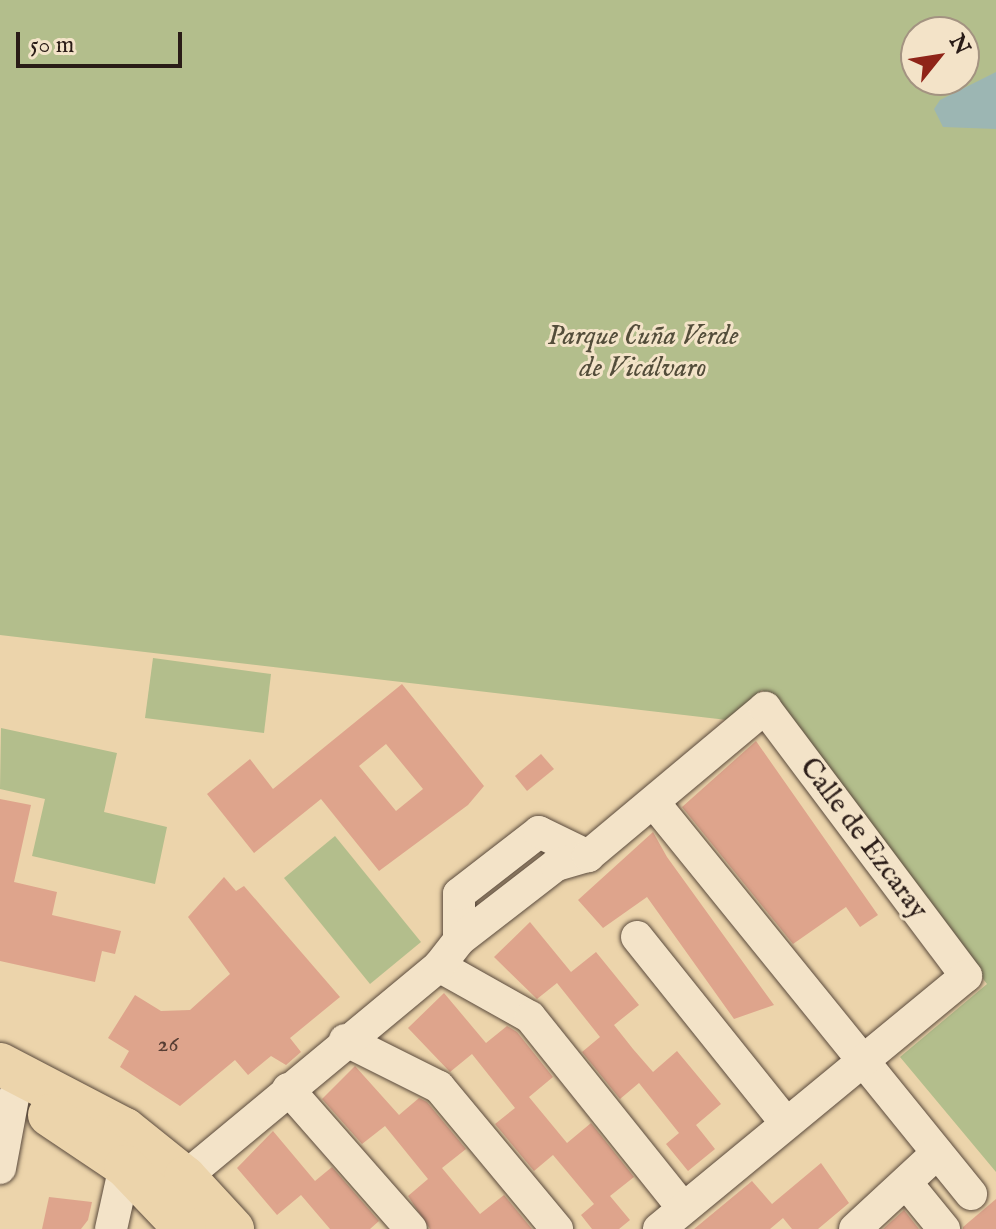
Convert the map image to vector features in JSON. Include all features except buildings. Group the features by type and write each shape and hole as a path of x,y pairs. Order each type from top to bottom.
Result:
{"main road":[{"path":"7,1081 177,1202 233,1229"},
{"path":"7,1081 83,1101 177,1202"}],"street":[{"name":"Calle de Ezcaray","path":"177,1202 288,1089 439,966 459,940 556,865 588,856 655,804 765,708 966,976 860,1066 785,1122 659,1229"},
{"path":"655,804 860,1066 971,1194"},
{"path":"637,937 785,1122"},
{"path":"439,966 530,1017 683,1208"},
{"path":"345,1040 439,1087 557,1229"},
{"path":"0,1168 7,1081"},
{"path":"288,1089 411,1229"},
{"path":"855,1229 908,1185 937,1153"},
{"path":"111,1229 125,1166"},
{"path":"908,1185 944,1229"}],"green space":[{"name":"Parque Cuña Verde de Vicálvaro","path":"0,0 996,0 996,1172 900,1057 987,984 762,690 727,720 0,635"},
{"path":"153,658 271,674 264,733 145,718"},
{"path":"1,728 117,753 104,812 167,827 155,884 32,856 45,799 0,789"},
{"path":"335,836 421,942 370,984 284,878"}],"water":[{"path":"996,72 996,129 943,127 934,109 940,100 948,96 980,96 980,80"}]}
